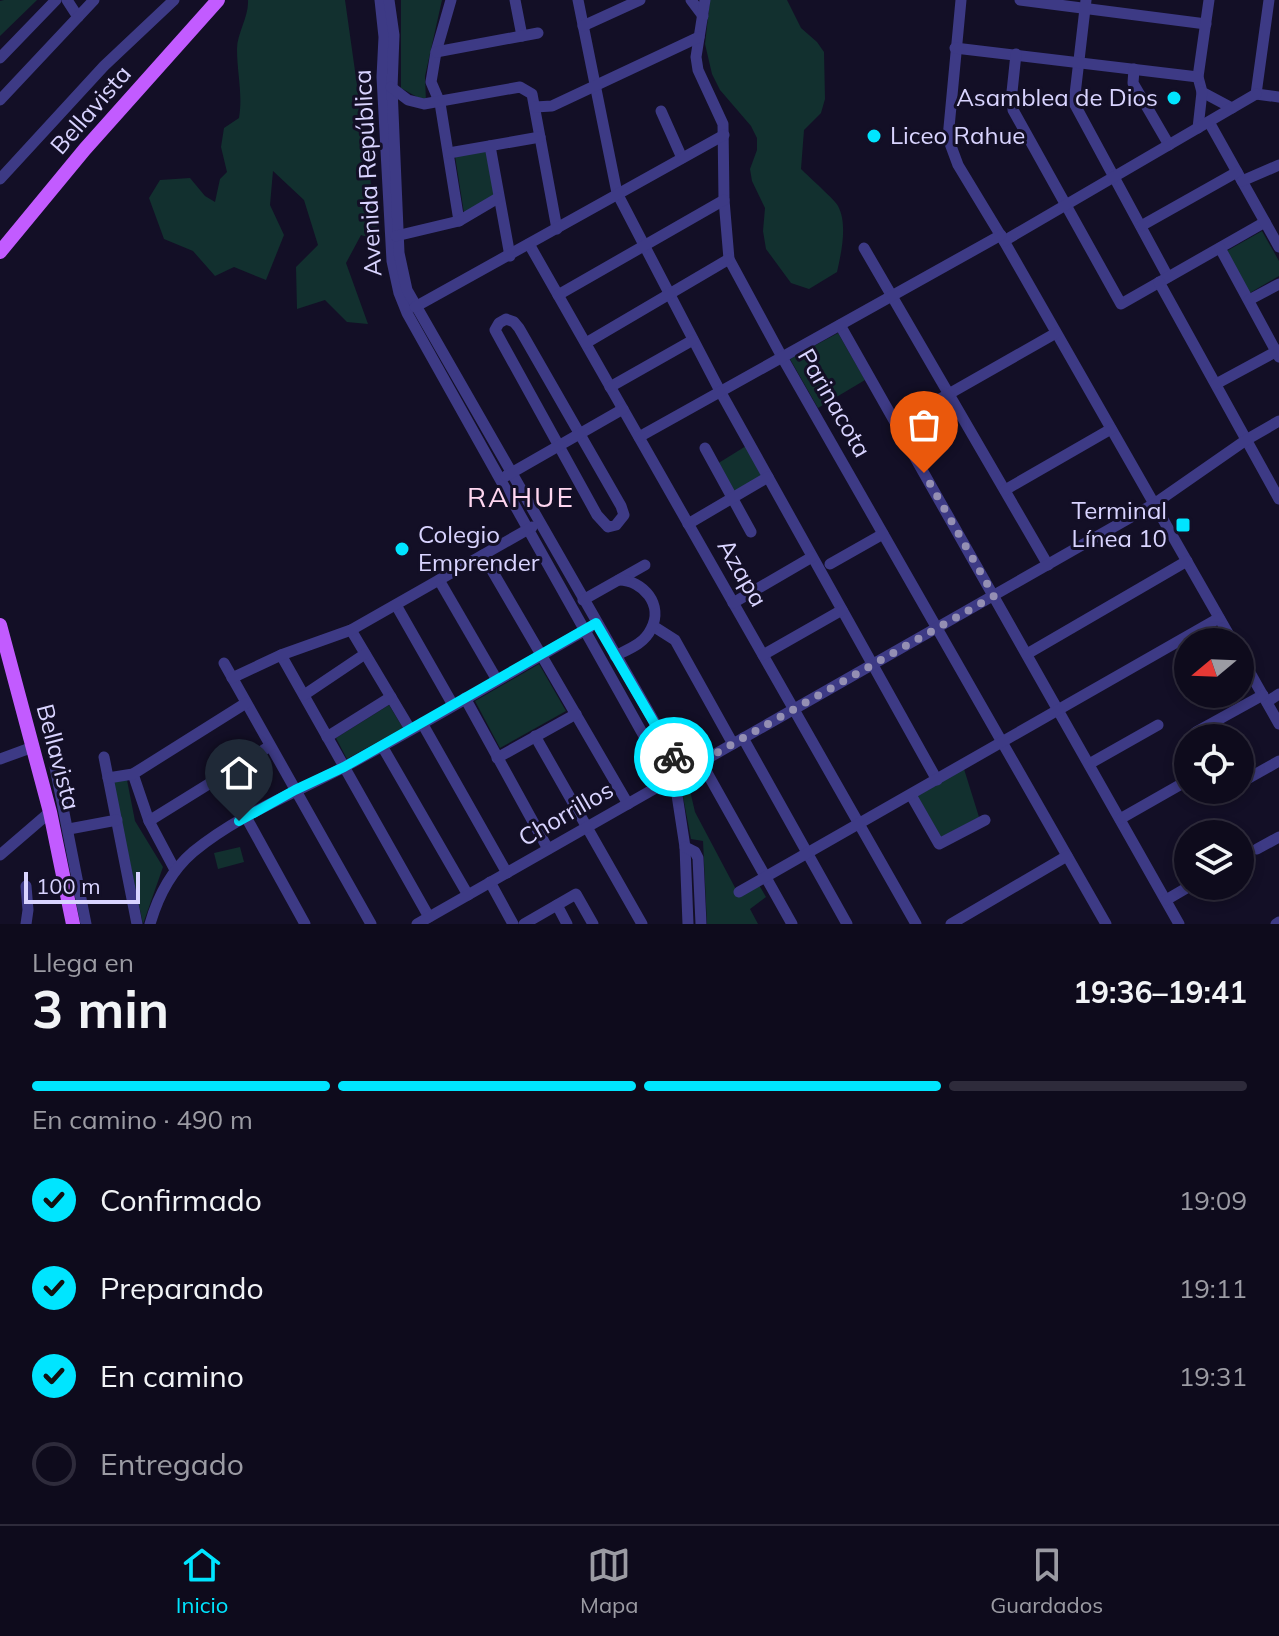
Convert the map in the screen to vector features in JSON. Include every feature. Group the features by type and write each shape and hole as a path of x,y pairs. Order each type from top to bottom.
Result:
{"main road":[{"name":"Bellavista","path":"0,252 85,149 218,0"},
{"name":"Bellavista","path":"0,625 5,663 33,747 76,924"}],"street":[{"path":"0,58 56,0"},
{"path":"67,0 78,17"},
{"path":"0,100 94,0"},
{"path":"0,179 104,66 174,0"},
{"name":"Avenida República","path":"380,0 384,37 382,77 402,272 415,307 583,600 591,626 670,780 692,845 688,924"},
{"name":"Avenida República","path":"389,0 394,35 394,273 402,303 528,529 591,626 615,656 683,772"},
{"path":"451,0 431,82 440,103 459,221"},
{"path":"515,0 522,36"},
{"path":"578,0 617,193 720,391 937,780"},
{"path":"583,26 640,0"},
{"path":"691,0 703,16"},
{"name":"Parinacota","path":"705,0 696,50 698,70 723,124 729,259 1106,924"},
{"path":"961,0 948,138 958,165 1225,628"},
{"path":"1026,0 1086,5 1206,24"},
{"path":"1209,0 1198,77 1204,125 1240,177 1279,247"},
{"path":"1256,94 1269,0"},
{"path":"1086,5 1074,103 1141,226 1216,384 1278,495"},
{"path":"436,52 538,33"},
{"path":"535,107 552,106 699,37"},
{"path":"955,48 1198,77"},
{"path":"1016,54 1013,110 1121,304 1265,222"},
{"path":"1134,69 1133,83 1169,145"},
{"path":"382,77 408,100 424,104 520,87 532,94 557,229"},
{"path":"1202,92 1232,108"},
{"path":"639,437 1067,203 1256,94 1279,97"},
{"path":"661,111 682,158"},
{"path":"415,307 724,135"},
{"path":"449,153 540,137"},
{"path":"490,146 510,256"},
{"path":"1141,226 1240,177 1279,165"},
{"path":"396,236 459,221 498,198"},
{"path":"558,295 724,200"},
{"name":"Azapa","path":"529,244 916,924"},
{"path":"864,248 1048,565"},
{"path":"1216,384 1278,353 1220,248"},
{"path":"586,343 729,259"},
{"path":"1249,300 1279,284"},
{"path":"506,319 519,328 624,515 616,525 608,527 602,523 559,446 495,330 506,319"},
{"path":"840,325 1179,924"},
{"path":"896,424 1056,333"},
{"path":"610,387 693,340"},
{"path":"499,480 623,409"},
{"name":"Chorrillos","path":"417,924 1154,504 1246,440 1279,421"},
{"path":"1005,490 1111,429"},
{"path":"705,448 751,532"},
{"path":"688,524 768,477"},
{"path":"232,678 281,655 351,630 540,523"},
{"path":"830,564 883,534"},
{"path":"483,555 628,804"},
{"path":"733,603 812,557"},
{"path":"1027,654 1187,561"},
{"path":"583,600 645,565"},
{"path":"439,580 497,680"},
{"path":"615,656 638,644 653,626 654,607 643,588 631,580 619,580"},
{"path":"396,605 453,705"},
{"path":"763,655 842,610"},
{"path":"739,892 1219,618"},
{"path":"150,924 162,892 175,870 193,853 246,817 382,746 591,626"},
{"path":"653,626 675,640 807,852 847,924"},
{"path":"351,630 410,729"},
{"path":"304,695 365,654"},
{"path":"281,655 429,917"},
{"path":"224,663 371,924"},
{"path":"1254,679 1279,724"},
{"path":"1212,724 1279,694"},
{"path":"327,737 391,697"},
{"path":"465,698 548,849"},
{"path":"108,778 133,774 246,703"},
{"path":"497,758 576,714"},
{"path":"422,723 507,873"},
{"path":"1089,764 1158,725"},
{"path":"535,736 642,924"},
{"path":"149,821 270,746"},
{"path":"382,746 468,895"},
{"path":"0,759 33,747"},
{"path":"104,757 137,924"},
{"path":"1254,775 1279,761"},
{"path":"701,762 792,924"},
{"path":"55,767 86,924"},
{"path":"133,774 149,821 175,870"},
{"path":"1120,819 1174,788"},
{"path":"911,795 939,844 985,820"},
{"path":"0,855 50,812"},
{"path":"246,817 305,924"},
{"path":"69,829 117,820"},
{"path":"1257,849 1279,837"},
{"path":"692,845 698,861 701,924"},
{"path":"951,924 1067,856"},
{"path":"490,882 513,924"},
{"path":"26,886 26,924"},
{"path":"524,924 576,894 593,924"},
{"path":"1166,900 1174,895"},
{"path":"687,901 700,904"},
{"path":"557,905 567,924"}],"green space":[{"path":"37,0 0,36 0,1"},
{"path":"248,0 345,0 379,241 361,235 346,263 368,324 347,322 325,300 297,309 296,267 318,245 304,200 273,171 270,205 284,235 266,280 234,267 215,276 193,251 164,239 149,198 160,180 190,178 205,196 215,202 220,179 227,172 221,147 224,128 239,118 237,49"},
{"path":"401,0 442,0 425,76 426,102 401,88"},
{"path":"710,0 787,0 801,28 824,52 825,99 821,113 804,130 801,169 838,206 843,221 843,239 837,272 809,289 791,283 766,249 763,231 765,208 752,181 750,169 757,150 757,138 751,126 720,90 712,74 705,44"},
{"path":"486,151 494,195 464,213 455,156"},
{"path":"1262,231 1279,261 1279,276 1248,294 1225,252"},
{"path":"838,333 865,380 818,408 790,359"},
{"path":"746,446 762,477 733,494 717,464"},
{"path":"539,664 566,711 500,748 475,701"},
{"path":"389,705 403,728 347,759 336,738"},
{"path":"964,769 979,817 940,838 917,796"},
{"path":"127,780 135,821 163,867 143,924 113,782"},
{"path":"688,782 695,812 740,897 759,885 766,897 750,909 758,924 707,924 703,841 691,839 681,786"},
{"path":"240,847 244,862 218,869 214,853"}],"way so far":[{"path":"674,757 683,772 994,596 924,473"}],"place":[{"name":"Asamblea de Dios","path":"1174,98"},
{"name":"Liceo Rahue","path":"874,136"},
{"name":"Terminal Línea 10","path":"1183,525"},
{"name":"Colegio Emprender","path":"402,549"}],"district":[{"name":"RAHUE","path":"521,497"}],"route":[{"path":"239,821 344,767 596,623 674,757"}]}
